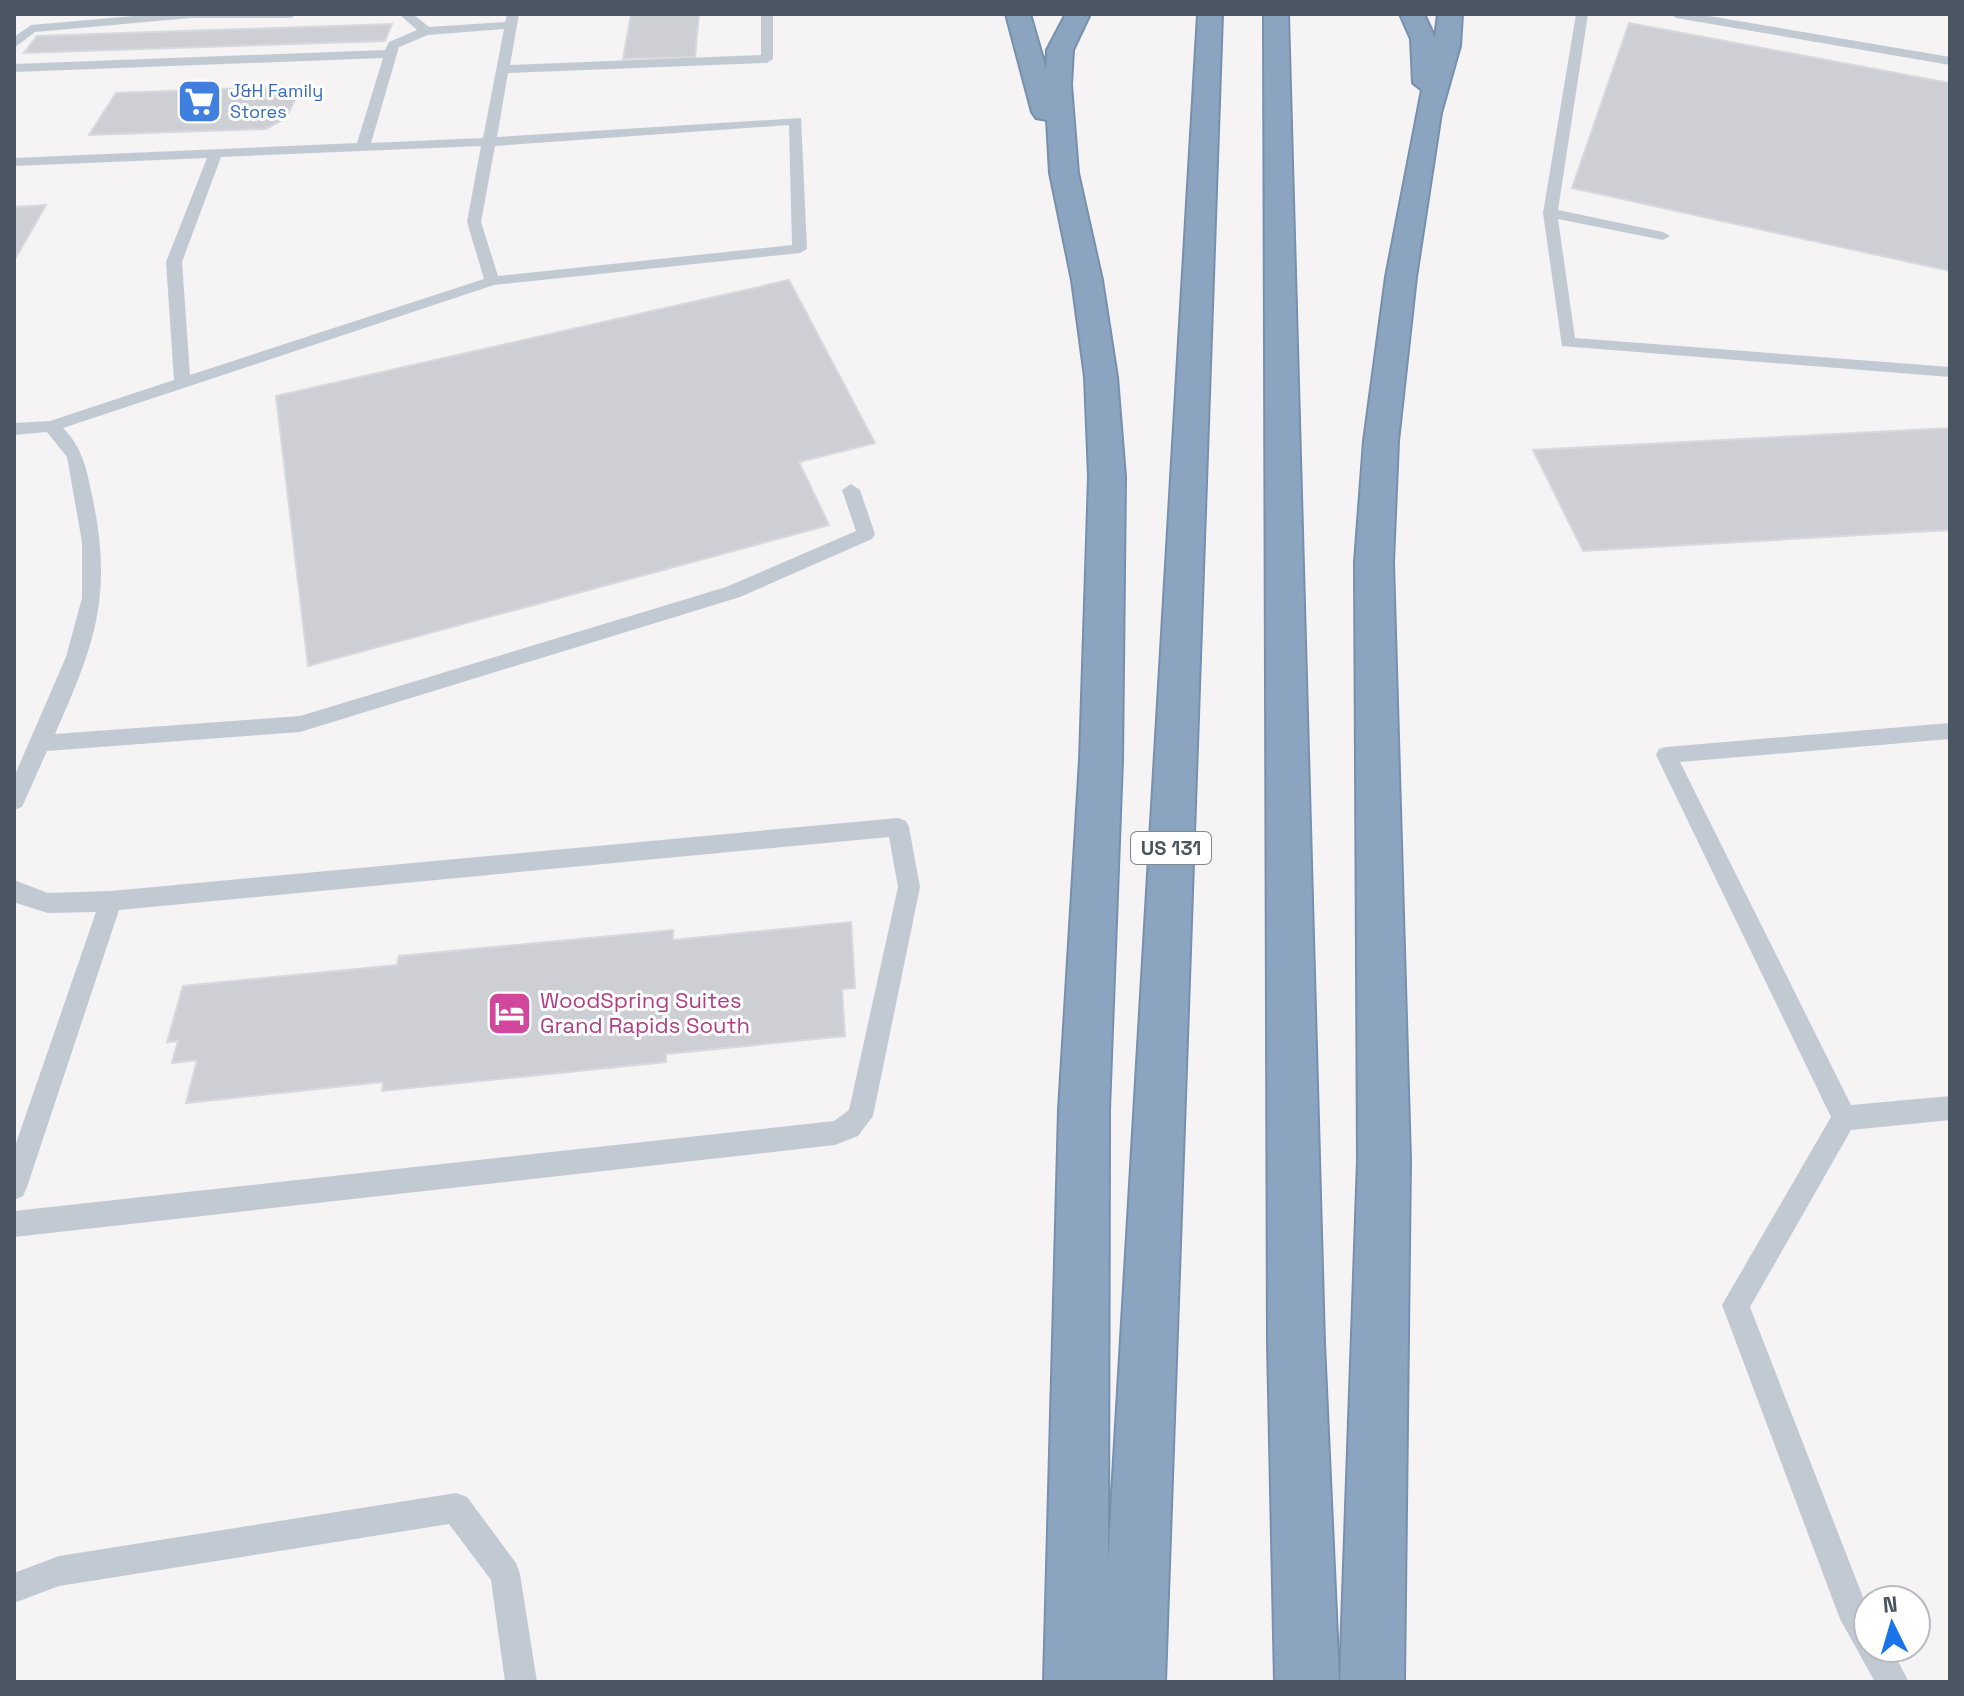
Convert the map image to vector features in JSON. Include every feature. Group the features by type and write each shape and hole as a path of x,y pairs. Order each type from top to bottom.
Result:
{"highway":[{"path":"1018,14 1064,173 1087,280 1101,377 1107,477 1101,760 1084,1110 1076,1682"},
{"path":"1064,173 1058,85 1060,50 1078,14"},
{"name":"US 131","path":"1133,1682 1210,14"},
{"path":"1276,14 1296,1343 1307,1682"},
{"path":"1412,14 1423,39 1428,113"},
{"path":"1372,1682 1384,1160 1374,562 1381,441 1401,277 1428,113 1447,46 1450,14"}],"lane":[{"path":"14,44 31,29 133,18 291,14"},
{"path":"405,14 426,31"},
{"path":"503,69 767,59 767,14"},
{"path":"1582,14 1550,213 1568,342 1950,372"},
{"path":"1676,14 1950,61"},
{"path":"363,148 393,45 426,31 512,20 474,222 492,281"},
{"path":"14,68 389,54"},
{"path":"14,162 489,142 796,121 800,249 492,281 51,426 14,429"},
{"path":"182,383 174,262 216,153"},
{"path":"1550,213 1663,236"},
{"path":"14,801 84,635 94,573 76,457 68,443 51,426"},
{"path":"39,743 300,724 733,592 866,534 851,490"},
{"path":"1844,1118 1666,755 1950,731"},
{"path":"14,890 38,903 111,901 898,827 909,887 860,1116 849,1127 835,1133 14,1224"},
{"path":"14,1187 111,901"},
{"path":"1844,1118 1950,1108"},
{"path":"1844,1118 1736,1305 1852,1609"},
{"path":"14,1588 59,1571 456,1508 505,1574 521,1682"},
{"path":"1882,1664 1893,1682"}],"building":[{"path":"631,14 699,14 695,57 623,59"},
{"path":"1629,23 1950,83 1950,271 1572,188"},
{"path":"392,24 385,41 24,53 37,36"},
{"path":"302,86 286,118 266,129 89,135 116,93"},
{"path":"46,205 14,261 14,207"},
{"path":"789,280 875,443 799,462 829,525 308,666 276,396"},
{"path":"1950,428 1950,530 1583,551 1533,450"},
{"name":"WoodSpring Suites Grand Rapids South","path":"851,922 855,988 842,989 845,1036 666,1054 666,1062 382,1091 383,1082 186,1103 197,1060 172,1063 178,1041 167,1042 183,986 397,965 399,956 673,930 673,940"}],"place":[{"name":"J&H Family Stores","path":"199,101"},
{"name":"WoodSpring Suites Grand Rapids South","path":"509,1013"}]}
